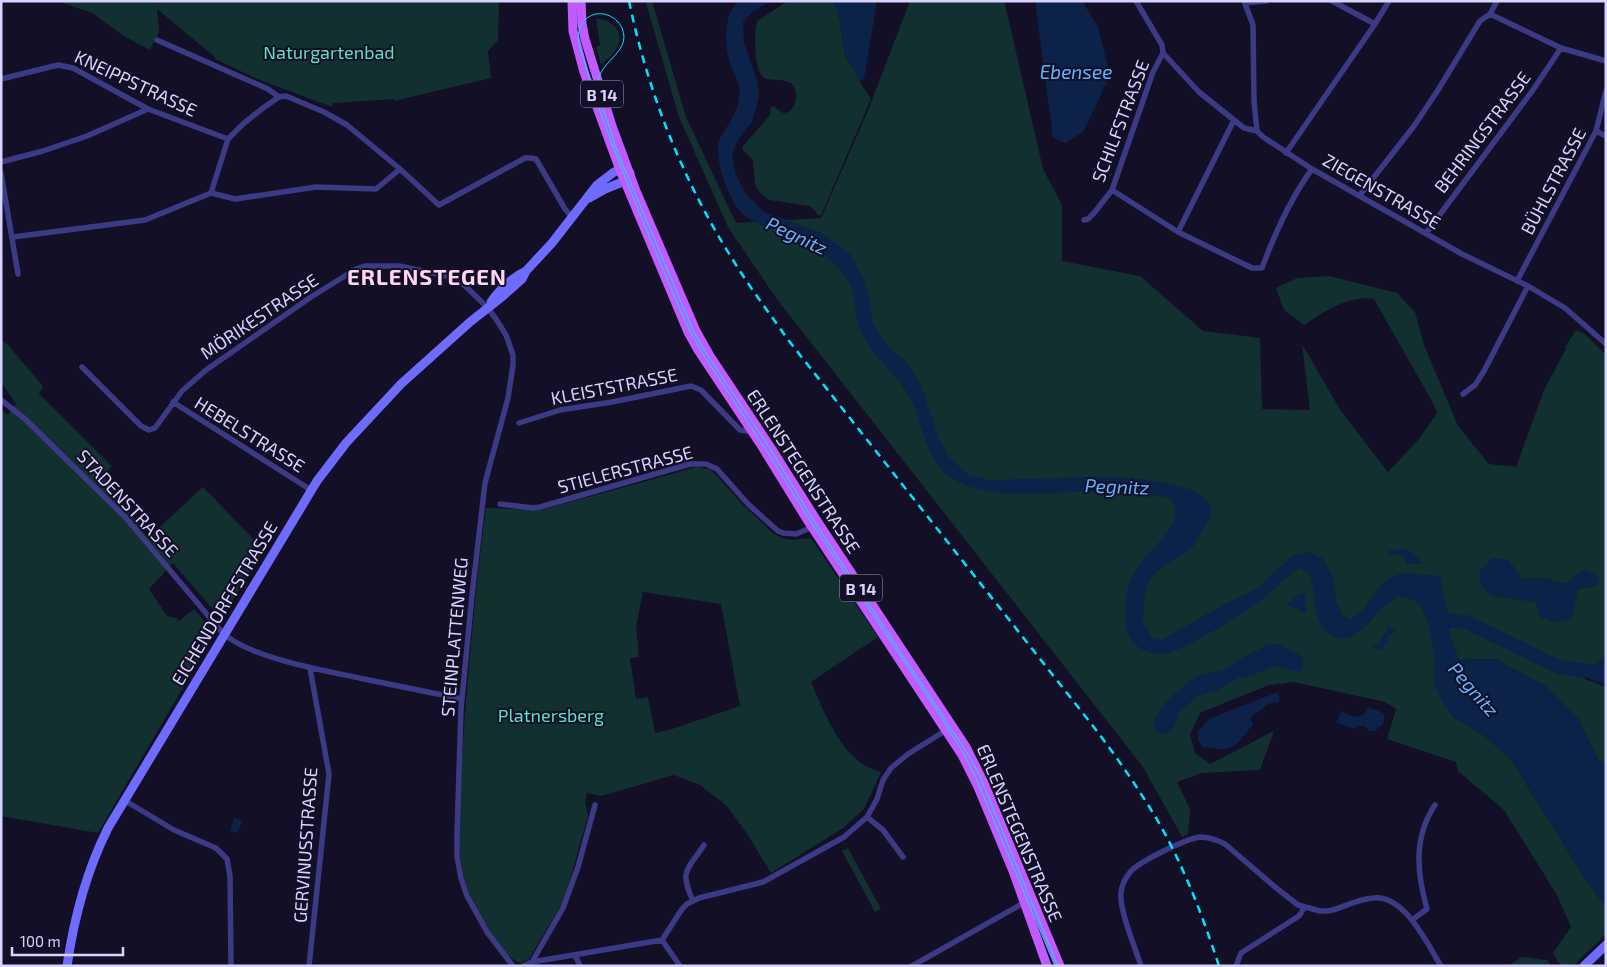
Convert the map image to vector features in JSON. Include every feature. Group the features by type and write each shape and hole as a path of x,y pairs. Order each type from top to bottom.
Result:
{"main road":[{"name":"ERLENSTEGENSTRASSE","path":"572,1 571,15 574,39 608,127 630,173 646,216 696,331 816,526 950,728 966,747 981,776 1028,900 1047,966"},
{"name":"ERLENSTEGENSTRASSE","path":"581,1 585,39 620,170 688,332 708,366 754,428"},
{"name":"ERLENSTEGENSTRASSE","path":"1028,900 1060,966"}],"street":[{"name":"ZIEGENSTRASSE","path":"1136,1 1162,45 1163,53 1199,92 1244,128 1257,131 1286,153 1312,169 1462,254 1528,286 1565,308 1605,340"},
{"path":"1257,131 1254,102 1253,25 1244,2 1266,1"},
{"path":"1332,1 1375,24"},
{"path":"1286,153 1389,1"},
{"path":"1360,195 1414,126 1480,21 1490,14 1497,1"},
{"path":"1490,14 1561,48 1606,60"},
{"path":"157,40 268,89 279,97"},
{"name":"BEHRINGSTRASSE","path":"1426,233 1533,90 1561,48"},
{"name":"SCHILFSTRASSE","path":"1084,220 1088,219 1112,190 1153,72 1163,53"},
{"name":"KNEIPPSTRASSE","path":"1,79 58,65 73,68 148,109 228,139"},
{"name":"BÜHLSTRASSE","path":"1517,281 1596,131 1606,92"},
{"path":"211,193 228,139 243,124 279,97 286,96 334,116 347,125 400,169 439,205 525,158 531,158 536,159 565,209 572,217"},
{"path":"1,162 43,151 87,136 148,109"},
{"path":"1178,232 1234,120"},
{"path":"1596,131 1606,136"},
{"path":"13,237 145,220 211,193 234,199 316,187 376,189 400,169"},
{"path":"1112,190 1178,232 1252,268 1262,268 1274,234 1300,185 1312,169"},
{"path":"620,170 630,173 625,181"},
{"name":"EICHENDORFFSTRASSE","path":"67,966 76,916 88,876 104,837 124,800 311,490 336,454 408,378 487,307 498,291 518,274 526,271 600,182 620,170"},
{"path":"1,173 18,274"},
{"name":"EICHENDORFFSTRASSE","path":"588,198 625,181"},
{"name":"MÖRIKESTRASSE","path":"82,367 142,426 149,430 155,428 173,402 192,380 311,297 356,269 366,266 400,266 452,277 462,283 487,307"},
{"path":"1463,394 1475,384 1484,371 1528,286"},
{"name":"STEINPLATTENWEG","path":"487,307 506,335 513,355 513,365 508,398 485,484 472,595 462,699 457,857 461,878 475,912 511,965"},
{"name":"KLEISTSTRASSE","path":"519,423 560,410 612,402 691,386 701,390 740,430 747,432 754,428"},
{"name":"STADENSTRASSE","path":"1,400 25,419 130,522 224,634 236,643 310,668 462,699"},
{"name":"HEBELSTRASSE","path":"173,402 311,490"},
{"name":"STIELERSTRASSE","path":"500,504 540,507 690,464 706,464 717,469 748,504 778,531 793,535 816,526"},
{"name":"GERVINUSSTRASSE","path":"309,966 329,774 310,668"},
{"path":"524,966 532,962 662,940 682,909 693,901 749,887 774,877 844,837 867,816 883,780 891,768 908,754 950,728"},
{"path":"124,800 174,830 216,848 227,859 230,876 231,966"},
{"path":"532,962 563,908 578,867 595,805"},
{"path":"1412,920 1427,909 1418,862 1424,825 1435,806"},
{"path":"867,816 883,830 903,857"},
{"path":"1141,966 1121,902 1122,886 1134,869 1184,842 1199,837 1226,844 1275,888 1304,908 1320,911 1328,910 1376,897 1394,902 1412,920 1441,966"},
{"path":"693,901 685,884 685,873 704,845"},
{"path":"912,966 921,963 1028,900"},
{"path":"1236,966 1241,953 1299,916 1304,908"},
{"path":"662,940 680,966"},
{"path":"1584,966 1606,945"},
{"path":"574,955 580,966"}],"green space":[{"name":"Naturgartenbad","path":"57,1 156,1 157,4 158,1 499,1 498,40 488,51 491,78 394,101 395,99 333,103 332,107 255,78 215,59 215,57 157,9 159,32 150,50 124,36 92,13"},
{"path":"652,1 686,117 736,223 821,218 869,108 910,1 1003,1 1043,169 1062,205 1062,261 1140,276 1203,331 1260,338 1262,409 1310,410 1302,344 1341,411 1388,472 1419,439 1437,413 1374,299 1356,299 1337,305 1304,325 1284,310 1276,288 1297,278 1329,276 1397,293 1415,312 1424,345 1458,426 1489,464 1516,467 1545,388 1566,349 1565,347 1576,330 1585,334 1606,355 1606,656 1591,669 1569,665 1585,679 1606,687 1606,765 1598,760 1578,719 1545,686 1495,659 1459,660 1452,716 1482,734 1510,758 1585,878 1606,907 1606,934 1573,966 1561,966 1553,953 1571,927 1557,895 1504,810 1458,771 1456,762 1387,739 1396,709 1385,702 1294,682 1269,685 1200,713 1190,735 1195,753 1210,764 1274,731 1260,770 1202,773 1177,782 1190,809 1188,834 1182,837 1143,767 776,298 728,227 679,117 646,3","holes":["1508,560 1522,579 1541,578 1565,584 1597,585 1536,602 1490,595"]},
{"path":"788,1 834,1 840,21 845,54 871,99 821,215 818,215 810,206 769,200 759,192 755,185 753,160 743,150 743,146 770,115 771,107 773,106 783,113 789,112 795,103 795,88 792,84 787,81 771,80 762,76 757,65 755,50 757,21"},
{"path":"596,19 607,21 615,27 619,36 616,50 601,65 596,47 600,45"},
{"path":"1,340 7,344 43,386 39,394 112,466 104,476 148,538 203,487 264,550 221,619 173,563 149,589 167,616 176,618 179,621 194,609 210,628 212,638 98,833 1,816 1,410 8,415 16,404 1,382"},
{"name":"Platnersberg","path":"697,467 709,469 773,533 782,538 792,540 811,538 878,637 811,682 840,740 856,759 866,766 881,772 864,809 843,828 771,873 748,835 726,805 700,785 674,775 601,796 587,793 585,802 588,816 569,883 560,907 529,959 521,963 509,956 491,934 472,901 461,865 459,805 471,644 486,508 541,510","holes":["643,592 721,604 740,706 655,733 648,697 636,699 630,658 639,657 636,627"]},
{"path":"848,848 881,909 875,912 842,851"},
{"path":"1522,957 1547,960 1551,966 1508,966"}],"water":[{"name":"Pegnitz","path":"738,1 771,1 753,11 743,22 744,42 758,83 759,97 752,122 738,140 732,154 736,175 746,194 764,212 822,233 848,252 865,282 870,301 872,322 888,346 907,363 921,385 939,439 950,458 969,475 989,480 1096,477 1136,478 1175,485 1195,491 1211,505 1211,517 1192,548 1156,572 1148,583 1143,623 1152,637 1161,640 1258,588 1292,556 1309,552 1323,559 1334,579 1336,601 1343,616 1351,619 1360,613 1385,582 1393,576 1404,574 1441,577 1444,600 1451,621 1449,631 1459,660 1495,659 1545,686 1578,719 1598,760 1606,765 1606,907 1585,878 1510,758 1482,734 1452,716 1443,704 1435,685 1433,672 1435,661 1430,630 1421,606 1414,600 1401,596 1384,606 1367,624 1353,635 1339,638 1331,635 1323,628 1319,621 1310,574 1300,568 1257,603 1215,630 1172,652 1163,654 1151,653 1137,646 1127,632 1125,626 1126,596 1128,586 1136,570 1169,531 1174,522 1176,516 1170,498 1115,492 998,493 966,485 951,478 943,471 930,452 913,405 904,387 871,349 861,332 852,290 845,277 837,267 811,244 765,227 746,217 732,199 723,178 718,148 720,138 738,106 739,100 739,86 730,63 726,39 727,22 733,7"},
{"path":"834,1 877,1 864,79 860,82 845,54 840,21"},
{"name":"Ebensee","path":"1035,1 1082,1 1098,26 1110,76 1083,132 1065,143 1053,138"},
{"path":"1403,549 1412,552 1423,564 1407,564 1402,555 1390,555 1387,551"},
{"path":"1492,558 1508,560 1522,579 1541,578 1565,584 1584,569 1599,577 1597,585 1578,589 1572,618 1557,623 1540,617 1536,602 1490,595 1480,584 1480,571"},
{"path":"1301,593 1305,594 1306,611 1304,613 1286,605"},
{"path":"1389,626 1395,633 1387,635 1389,641 1381,649 1375,650 1373,647 1380,642"},
{"path":"1267,644 1280,644 1304,658 1302,670 1297,672 1275,666 1253,675 1238,678 1216,691 1196,697 1179,713 1171,731 1162,734 1154,729 1154,722 1163,706 1186,684 1200,675 1228,667"},
{"path":"1606,656 1606,685 1589,679 1590,671"},
{"path":"1278,692 1280,702 1269,704 1250,718 1253,724 1238,743 1233,746 1213,749 1203,747 1198,740 1198,731 1209,719"},
{"path":"1369,707 1385,714 1383,724 1375,731 1369,731 1365,726 1358,726 1354,729 1336,722 1342,711 1353,717 1364,715"},
{"path":"234,818 242,820 238,833 230,831"}],"waterway":[{"path":"1441,620 1466,622 1559,667 1606,671"}],"tram line":[{"path":"1055,966 965,756 934,706 811,522 690,331 605,125 580,48 578,39 580,29 587,18 592,15 607,15 616,20 622,28 624,37 622,45 601,72 597,91 618,153 693,330 704,350 771,450 814,521 968,754 979,774 1058,966"}],"railway":[{"path":"629,1 646,69 669,135 698,199 733,260 789,341 1093,726 1122,766 1150,808 1171,845 1197,904 1219,966"}],"district":[{"name":"ERLENSTEGEN","path":"427,276"}]}
